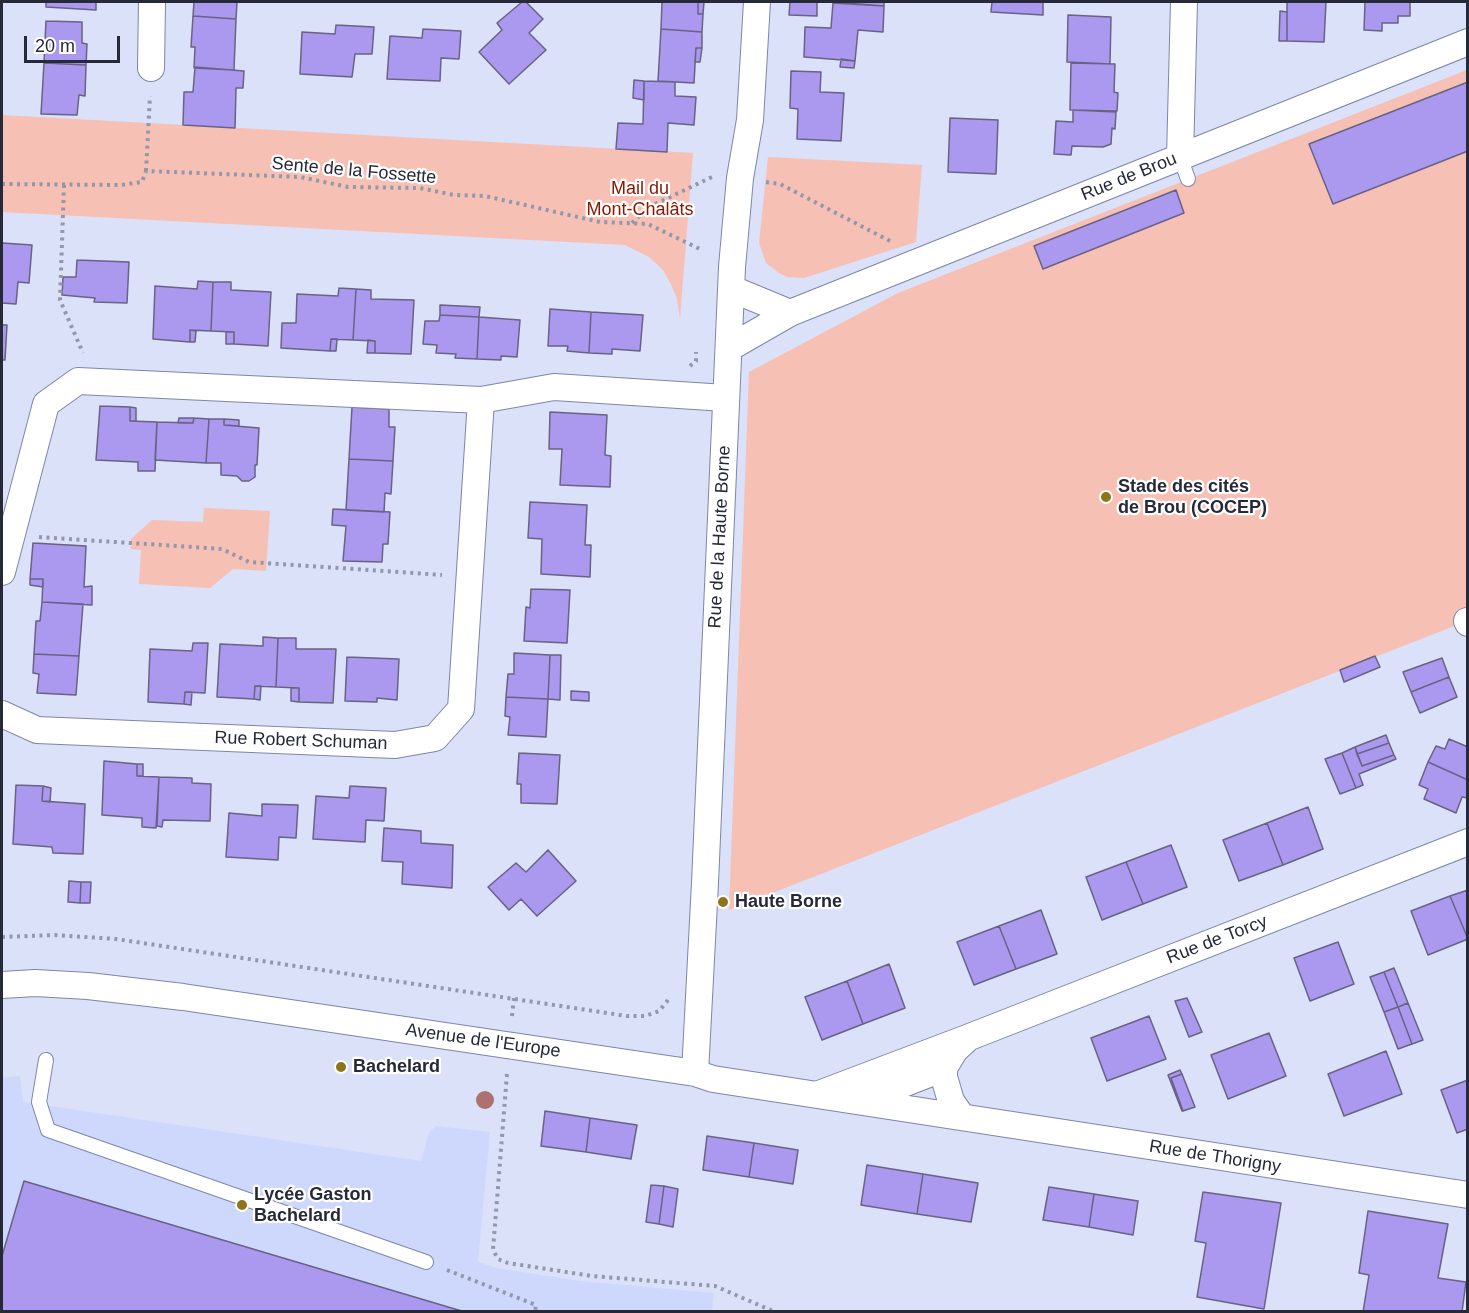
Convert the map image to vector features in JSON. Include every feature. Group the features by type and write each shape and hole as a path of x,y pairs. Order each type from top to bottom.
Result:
{"street":[{"path":"151,68 152,2"},
{"name":"Rue de la Haute Borne","path":"695,1073 732,289 740,178 750,120 757,2"},
{"path":"1184,2 1184,168"},
{"name":"Rue de Brou","path":"729,348 790,313 908,266 1184,168 1467,42"},
{"path":"732,289 790,313"},
{"path":"2,572 46,404 78,381 481,400 554,387 726,398"},
{"name":"Rue Robert Schuman","path":"2,714 38,730 395,745 435,738 461,709 481,400"},
{"name":"Rue de Torcy","path":"815,1095 968,1038 1467,842"},
{"name":"Avenue de l'Europe","path":"2,984 88,986 183,996 695,1073 713,1079 962,1117"},
{"name":"Rue de Torcy","path":"944,1068 955,1050 968,1038"},
{"path":"860,1101 944,1068 944,1077 951,1101 962,1117"},
{"name":"Rue de Thorigny","path":"962,1117 1467,1195"}],"lane":[{"path":"46,1060 39,1102 48,1130 426,1262"}],"path":[{"path":"2,184 121,185 142,182 146,171 151,68"},
{"name":"Sente de la Fossette","path":"146,171 300,177 348,187 420,188 454,195 484,196 600,222 648,224 702,250"},
{"path":"632,224 649,207 715,175 713,186"},
{"path":"740,178 780,184 901,247 908,266"},
{"path":"64,185 60,300 93,382"},
{"path":"702,261 704,239"},
{"path":"683,373 696,361 697,350"},
{"path":"11,536 222,549 249,562 470,576"},
{"path":"2,937 55,935 116,939 627,1016 645,1016 659,1011 668,1001 672,991 699,992"},
{"path":"509,1045 494,1250 498,1258 508,1263 592,1276 715,1286 775,1311"},
{"path":"426,1262 536,1305 535,1311"}],"shaded area":[{"name":"Lycée Gaston Bachelard","path":"20,1076 23,1102 421,1161 429,1133 436,1126 490,1132 478,1262 497,1268 579,1281 714,1293 712,1311 2,1311 2,1078"}],"green space":[{"name":"Stade des cités de Brou (COCEP)","path":"1467,70 1467,621 729,910 749,372 898,293"},
{"name":"Mail du Mont-Chalâts","path":"2,115 693,153 680,319 677,299 663,270 649,257 625,245 2,212"},
{"path":"768,157 922,165 916,242 804,278 787,277 779,273 766,263 759,243"},
{"path":"204,508 270,511 266,571 233,569 210,588 139,584 141,550 131,549 131,539 152,520 203,522"}],"building":[{"path":"46,2 96,2 96,10 46,7"},
{"path":"194,2 237,2 236,19 193,16"},
{"path":"522,2 526,2 543,19 529,33 546,50 509,84 479,52 502,30 497,23"},
{"path":"662,2 698,2 698,14 703,14 702,32 661,29"},
{"path":"698,2 704,2 703,14 698,14"},
{"path":"790,2 817,2 817,16 789,15"},
{"path":"833,2 884,2 884,6"},
{"path":"992,2 1043,2 1043,15 991,12"},
{"path":"1287,2 1326,2 1324,42 1287,41"},
{"path":"1365,2 1410,2 1410,16 1398,16 1398,23 1382,23 1382,31 1364,30"},
{"path":"833,3 884,6 883,32 858,30 855,61 804,57 805,27 831,28"},
{"path":"1280,11 1287,12 1287,41 1279,41"},
{"path":"1068,15 1111,17 1110,64 1067,62"},
{"path":"193,16 236,19 234,70 194,68 195,47 191,47"},
{"path":"46,21 82,22 82,43 87,44 86,65 44,63"},
{"path":"336,25 374,27 372,54 355,54 352,77 300,74 302,32 335,34"},
{"path":"423,29 461,31 459,59 441,58 440,81 387,79 390,36 422,38"},
{"path":"661,29 702,32 702,48 696,48 694,83 658,81"},
{"path":"696,48 702,48 700,62 695,62"},
{"path":"841,59 855,61 854,68 840,67"},
{"path":"44,63 86,65 85,96 79,95 77,115 41,114"},
{"path":"1071,63 1115,64 1114,92 1118,93 1117,111 1070,110"},
{"path":"195,67 244,71 243,88 236,88 235,128 183,125 184,92 193,92"},
{"path":"791,71 821,72 820,92 844,93 841,141 797,139 798,109 790,108"},
{"path":"634,80 644,81 644,100 633,98"},
{"path":"644,81 675,82 675,96 696,97 694,125 668,123 667,152 616,149 618,123 643,124"},
{"path":"1468,82 1468,151 1333,204 1309,144"},
{"path":"1073,110 1116,112 1111,144 1103,147 1072,146 1071,155 1054,154 1056,121 1073,122"},
{"path":"950,118 998,120 996,174 948,172"},
{"path":"1176,190 1184,213 1043,269 1034,246"},
{"path":"2,243 32,245 29,283 18,282 16,304 2,303"},
{"path":"77,260 129,262 127,303 94,302 95,298 62,295 63,277 76,277"},
{"path":"198,281 213,282 211,331 190,330 190,342 153,339 155,286 197,289"},
{"path":"213,282 231,282 231,290 271,292 268,346 234,344 234,332 211,331"},
{"path":"339,288 356,289 353,340 331,339 330,351 281,348 282,323 296,323 297,294 338,296"},
{"path":"356,289 371,290 371,299 414,300 411,354 375,353 375,341 353,340"},
{"path":"440,305 480,307 479,317 440,315"},
{"path":"550,309 591,312 589,353 567,351 568,346 548,346"},
{"path":"591,312 643,315 640,351 612,349 612,354 589,353"},
{"path":"440,315 479,317 477,359 455,358 456,354 436,353 437,345 423,344 425,321 439,321"},
{"path":"479,317 520,320 517,357 501,356 501,360 477,359"},
{"path":"2,325 7,325 5,360 2,360"},
{"path":"190,330 196,331 195,342 190,342"},
{"path":"226,332 234,332 234,344 226,344"},
{"path":"331,339 337,339 336,351 330,351"},
{"path":"368,340 375,341 375,353 367,353"},
{"path":"100,406 130,407 130,421 157,422 155,471 138,471 138,462 96,460"},
{"path":"130,407 136,408 136,421 130,421"},
{"path":"352,407 389,409 389,427 395,427 393,461 349,459"},
{"path":"550,412 607,415 605,455 611,456 610,487 560,485 562,449 549,449"},
{"path":"179,418 194,418 193,423 178,423"},
{"path":"194,418 209,419 206,463 155,460 157,422 193,423"},
{"path":"209,419 224,419 224,425 259,428 255,477 249,481 242,481 237,476 221,475 221,463 206,463"},
{"path":"224,419 239,420 239,426 224,425"},
{"path":"349,459 393,461 391,494 385,493 384,512 346,510"},
{"path":"530,502 587,505 585,545 591,545 590,577 541,574 542,539 528,538"},
{"path":"333,509 390,512 388,544 383,544 382,562 343,561 346,526 332,525"},
{"path":"33,543 86,546 84,587 92,586 92,605 42,602 43,579 30,579"},
{"path":"30,579 43,579 43,587 30,585"},
{"path":"531,589 570,590 567,643 524,641 526,607 530,608"},
{"path":"42,602 83,604 79,656 34,654 36,621 40,621"},
{"path":"263,637 278,638 276,687 255,686 254,699 217,697 220,644 263,646"},
{"path":"278,638 296,638 296,649 336,649 333,703 299,702 299,688 276,687"},
{"path":"193,643 208,643 205,693 185,692 184,704 148,702 150,649 192,651"},
{"path":"514,653 550,655 548,699 506,697 508,674 514,674"},
{"path":"34,654 79,656 76,695 37,693 39,674 33,673"},
{"path":"550,655 561,655 560,700 548,699"},
{"path":"1375,656 1380,667 1344,682 1340,670"},
{"path":"347,657 399,659 397,700 377,698 377,702 345,701"},
{"path":"1442,658 1449,677 1411,692 1403,672"},
{"path":"1449,677 1457,697 1420,713 1411,692"},
{"path":"255,686 261,686 260,700 254,699"},
{"path":"291,688 299,688 299,702 291,701"},
{"path":"571,691 589,692 589,701 571,700"},
{"path":"185,692 192,692 191,705 184,704"},
{"path":"506,697 548,699 546,737 508,735 510,717 505,716"},
{"path":"1386,735 1389,743 1357,754 1355,747"},
{"path":"1449,739 1468,747 1468,780 1428,762 1436,746 1445,749"},
{"path":"1389,743 1394,755 1362,766 1357,754"},
{"path":"1355,747 1362,766 1394,755 1396,759 1359,774 1363,785 1356,788 1342,753"},
{"path":"519,753 560,755 557,804 521,803 521,784 517,784"},
{"path":"1342,753 1356,788 1340,794 1325,759"},
{"path":"104,761 137,764 137,776 159,777 156,828 142,827 142,818 102,815"},
{"path":"1428,762 1468,780 1468,798 1462,797 1456,813 1424,799 1428,789 1419,785"},
{"path":"137,764 143,764 143,776 137,776"},
{"path":"159,777 192,778 192,783 211,784 210,821 163,820 162,827 157,826"},
{"path":"16,785 43,786 42,801 85,804 83,854 53,853 52,847 13,844"},
{"path":"43,786 51,788 50,802 42,801"},
{"path":"350,786 386,788 384,821 366,820 365,842 313,839 316,796 349,798"},
{"path":"262,804 298,805 296,838 279,837 278,860 226,857 229,813 262,816"},
{"path":"1308,807 1323,849 1283,865 1267,823"},
{"path":"1267,823 1283,865 1239,881 1223,840"},
{"path":"384,828 421,831 421,843 453,845 452,888 402,884 403,862 382,861"},
{"path":"1171,845 1187,887 1143,904 1126,862"},
{"path":"548,850 576,881 537,916 521,899 509,910 488,887 516,863 526,872"},
{"path":"1126,862 1143,904 1102,920 1086,877"},
{"path":"69,881 81,882 80,903 68,902"},
{"path":"81,882 91,882 90,903 80,903"},
{"path":"1468,890 1468,939 1450,896"},
{"path":"1450,896 1468,939 1428,955 1411,911"},
{"path":"1041,910 1057,954 1016,969 999,926"},
{"path":"999,926 1016,969 974,985 957,942"},
{"path":"1338,942 1354,984 1310,1001 1294,958"},
{"path":"889,964 905,1008 863,1024 847,981"},
{"path":"1394,968 1408,1003 1398,1007 1384,972"},
{"path":"1384,972 1398,1007 1384,1012 1370,977"},
{"path":"847,981 863,1024 822,1040 805,997"},
{"path":"1187,998 1202,1032 1189,1037 1175,1001"},
{"path":"1408,1003 1423,1040 1412,1044 1398,1007"},
{"path":"1398,1007 1412,1044 1398,1049 1384,1012"},
{"path":"1149,1016 1166,1059 1107,1081 1091,1038"},
{"path":"1269,1033 1286,1076 1228,1099 1211,1055"},
{"path":"1386,1051 1402,1094 1344,1116 1328,1074"},
{"path":"1180,1070 1182,1074 1171,1078 1183,1111 1168,1075"},
{"path":"1182,1074 1195,1107 1183,1111 1171,1078"},
{"path":"1468,1080 1468,1129 1457,1133 1441,1090"},
{"path":"545,1111 590,1118 586,1152 541,1146"},
{"path":"590,1118 637,1125 631,1159 586,1152"},
{"path":"707,1136 754,1143 749,1177 703,1170"},
{"path":"754,1143 798,1150 793,1184 749,1177"},
{"path":"867,1165 923,1174 917,1214 861,1205"},
{"path":"923,1174 978,1183 971,1222 917,1214"},
{"path":"24,1181 465,1312 2,1312 2,1256"},
{"path":"651,1185 664,1186 659,1224 646,1222"},
{"path":"664,1186 678,1189 673,1227 659,1224"},
{"path":"1049,1187 1094,1194 1089,1227 1043,1220"},
{"path":"1203,1192 1281,1203 1264,1309 1197,1297 1206,1243 1195,1241"},
{"path":"1094,1194 1138,1201 1133,1235 1089,1227"},
{"path":"1368,1211 1448,1224 1438,1278 1466,1282 1462,1312 1363,1312 1369,1275 1359,1273"}],"place":[{"name":"Stade des cités de Brou (COCEP)","path":"1106,497"},
{"name":"Haute Borne","path":"723,902"},
{"name":"Bachelard","path":"341,1067"},
{"name":"Lycée Gaston Bachelard","path":"242,1205"}]}
